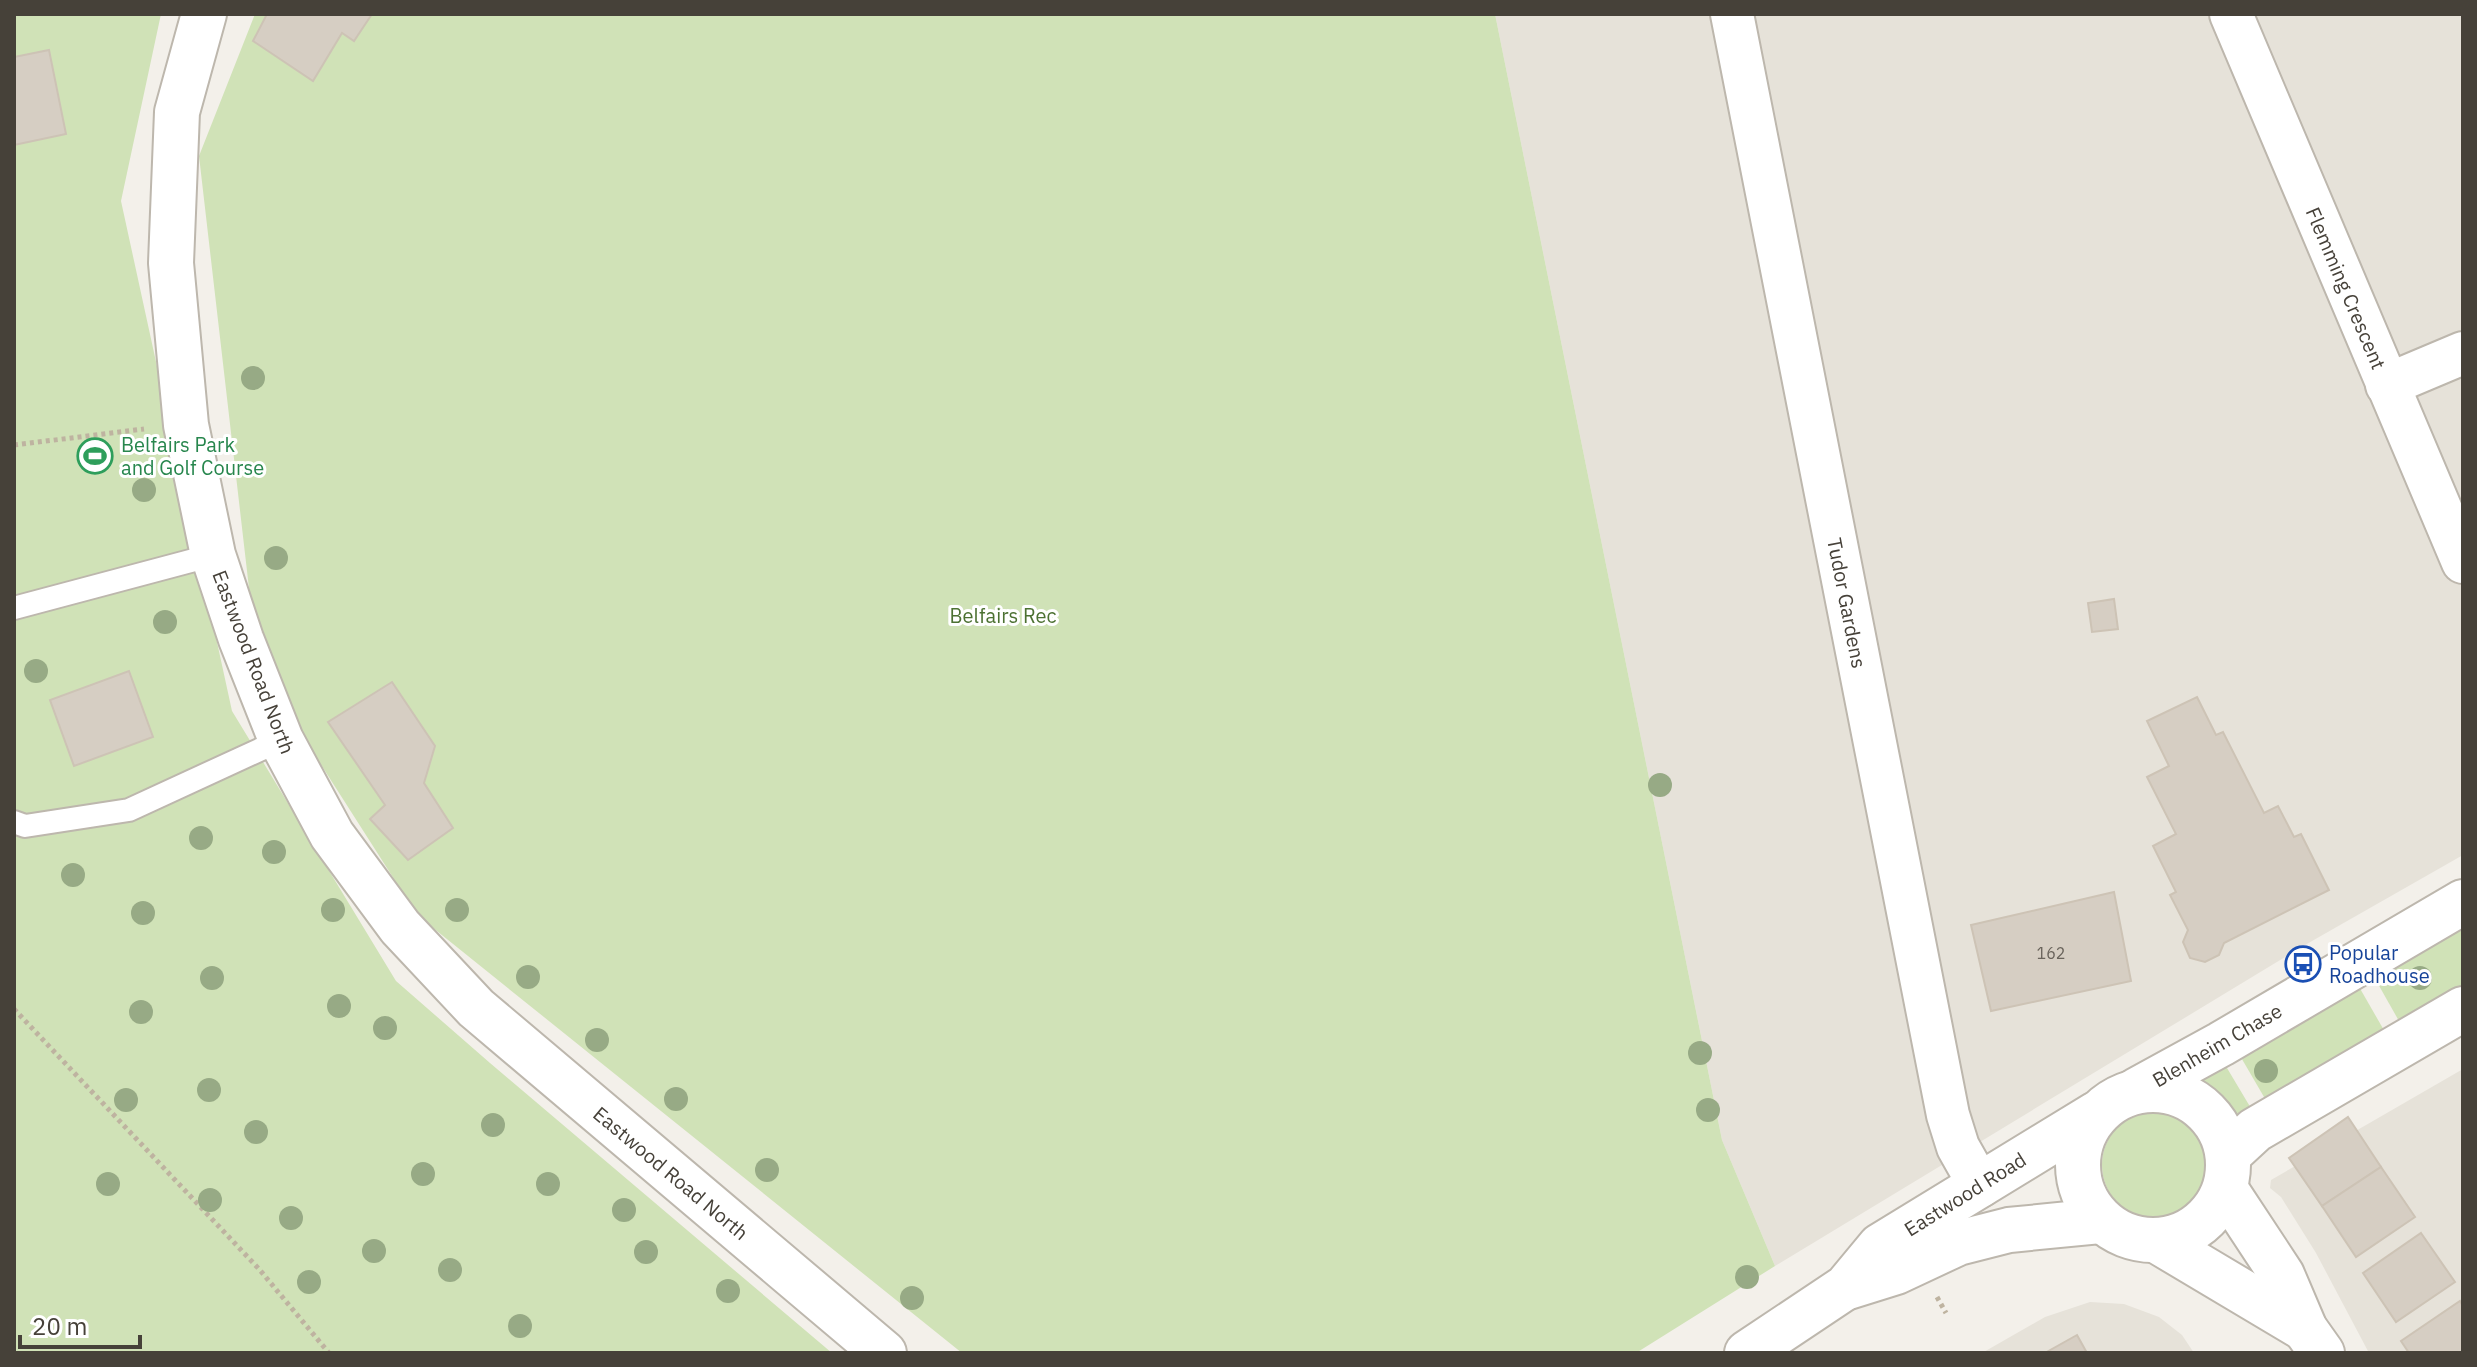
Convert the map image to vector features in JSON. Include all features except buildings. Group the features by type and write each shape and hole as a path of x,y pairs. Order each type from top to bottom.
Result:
{"street":[{"name":"Eastwood Road North","path":"204,14 177,112 171,263 186,425 213,555 241,639 281,740 332,835 400,927 476,1008 884,1353"},
{"name":"Tudor Gardens","path":"1732,14 1948,1115 1958,1147 1980,1186"},
{"name":"Flemming Crescent","path":"2231,14 2463,562"},
{"path":"2387,385 2463,353"},
{"name":"Blenheim Chase","path":"2137,1090 2463,902"},
{"path":"2159,1242 2191,1231 2213,1214 2227,1172 2255,1130 2463,1009"},
{"path":"2164,1089 2200,1105 2218,1124 2227,1172 2314,1341 2159,1242 2128,1235 2100,1221 2083,1193 2077,1161 2083,1135 2096,1114 2117,1097 2137,1090 2164,1089"},
{"name":"Eastwood Road","path":"1747,1353 1846,1287 1880,1246 2096,1114"},
{"name":"Eastwood Road","path":"1846,1287 1896,1272 1958,1243 2009,1230 2100,1221"}],"lane":[{"path":"14,608 213,555"},
{"path":"14,822 25,826 129,810 281,740"}],"path":[{"path":"14,445 186,425"},
{"path":"14,1009 259,1269 329,1353"}],"shaded area":[{"path":"1495,14 2463,14 2463,855 2305,945 1775,1266 1722,1140"},
{"path":"2463,1069 2463,1353 2369,1353 2316,1253 2281,1197 2270,1188 2271,1180"},
{"path":"2090,1302 2124,1304 2159,1317 2182,1335 2194,1353 1982,1353 2045,1317"}],"green space":[{"name":"Belfairs Park and Golf Course","path":"14,14 161,14 121,201 232,711 396,981 832,1353 14,1353"},
{"name":"Belfairs Rec","path":"255,14 1495,14 1722,1140 1775,1266 1636,1353 962,1353 417,915 258,666 199,156"},
{"path":"2463,925 2463,996 2404,1030 2373,975"},
{"path":"2358,985 2389,1039 2271,1109 2239,1054"},
{"path":"2224,1063 2255,1115 2240,1126 2227,1105 2196,1080"},
{"path":"2156,1111 2177,1115 2194,1127 2206,1144 2210,1165 2206,1186 2194,1203 2177,1215 2156,1219 2135,1215 2118,1203 2106,1186 2102,1165 2106,1144 2118,1127 2135,1115"}],"place":[{"name":"Belfairs Park and Golf Course","path":"95,456"},
{"name":"Popular Roadhouse","path":"2303,964"}]}
